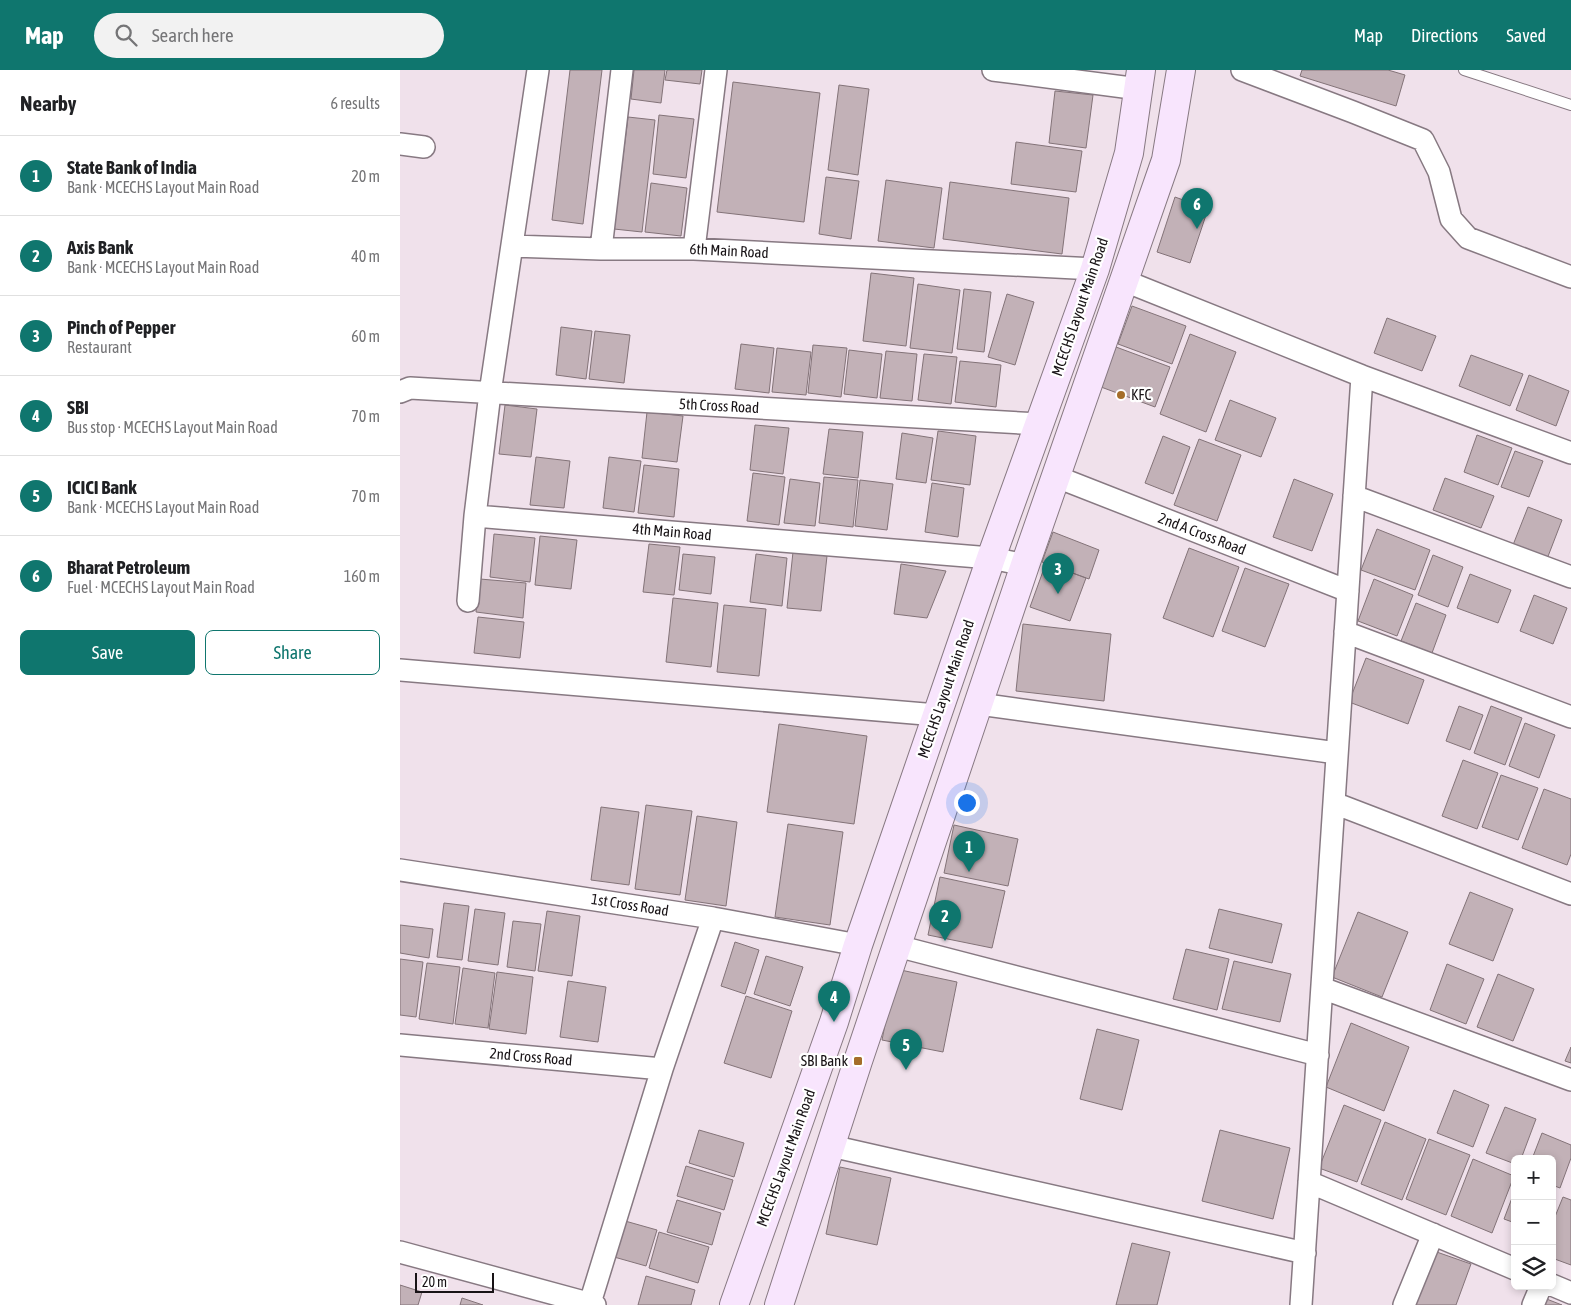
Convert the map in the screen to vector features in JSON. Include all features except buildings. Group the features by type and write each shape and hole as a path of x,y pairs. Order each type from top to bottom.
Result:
{"main road":[{"path":"779,1305 896,946 1166,160 1181,70"},
{"name":"MCECHS Layout Main Road","path":"734,1305 834,1022 858,945 991,558 1094,270 1129,153 1140,79"}],"street":[{"path":"468,601 475,516 490,393 538,70"},
{"path":"601,249 622,70"},
{"path":"694,249 716,70"},
{"path":"993,70 1140,79"},
{"path":"1242,70 1423,140 1439,172 1451,220 1468,238 1571,277"},
{"path":"400,144 424,147"},
{"name":"6th Main Road","path":"512,246 601,249 694,249 1094,270"},
{"path":"1125,281 1362,376 1571,452"},
{"path":"1301,1305 1362,376"},
{"name":"5th Cross Road","path":"400,392 410,388 1039,424"},
{"name":"2nd A Cross Road","path":"1057,477 1348,591"},
{"path":"1354,496 1571,577"},
{"name":"4th Main Road","path":"475,516 991,558 1025,566"},
{"path":"1345,632 1571,717"},
{"path":"400,670 937,715"},
{"path":"979,704 1338,753"},
{"path":"1334,803 1571,894"},
{"name":"1st Cross Road","path":"400,870 713,918 858,945"},
{"path":"400,1252 593,1304 662,1069 713,918"},
{"path":"896,946 1318,1055"},
{"path":"1322,988 1571,1080"},
{"name":"2nd Cross Road","path":"400,1045 662,1069"},
{"path":"831,1146 1304,1253"},
{"path":"1309,1182 1511,1267"},
{"path":"1404,1305 1433,1234"},
{"path":"1556,1287 1571,1293"},
{"path":"1533,1305 1539,1290"}],"lane":[{"path":"1464,70 1571,105"}],"place":[{"name":"Bharat Petroleum","path":"1197,229"},
{"name":"KFC","path":"1121,395"},
{"name":"Pinch of Pepper","path":"1058,594"},
{"name":"State Bank of India","path":"969,872"},
{"name":"Axis Bank","path":"945,941"},
{"name":"SBI","path":"834,1022"},
{"name":"SBI Bank","path":"858,1061"},
{"name":"ICICI Bank","path":"906,1070"}]}
